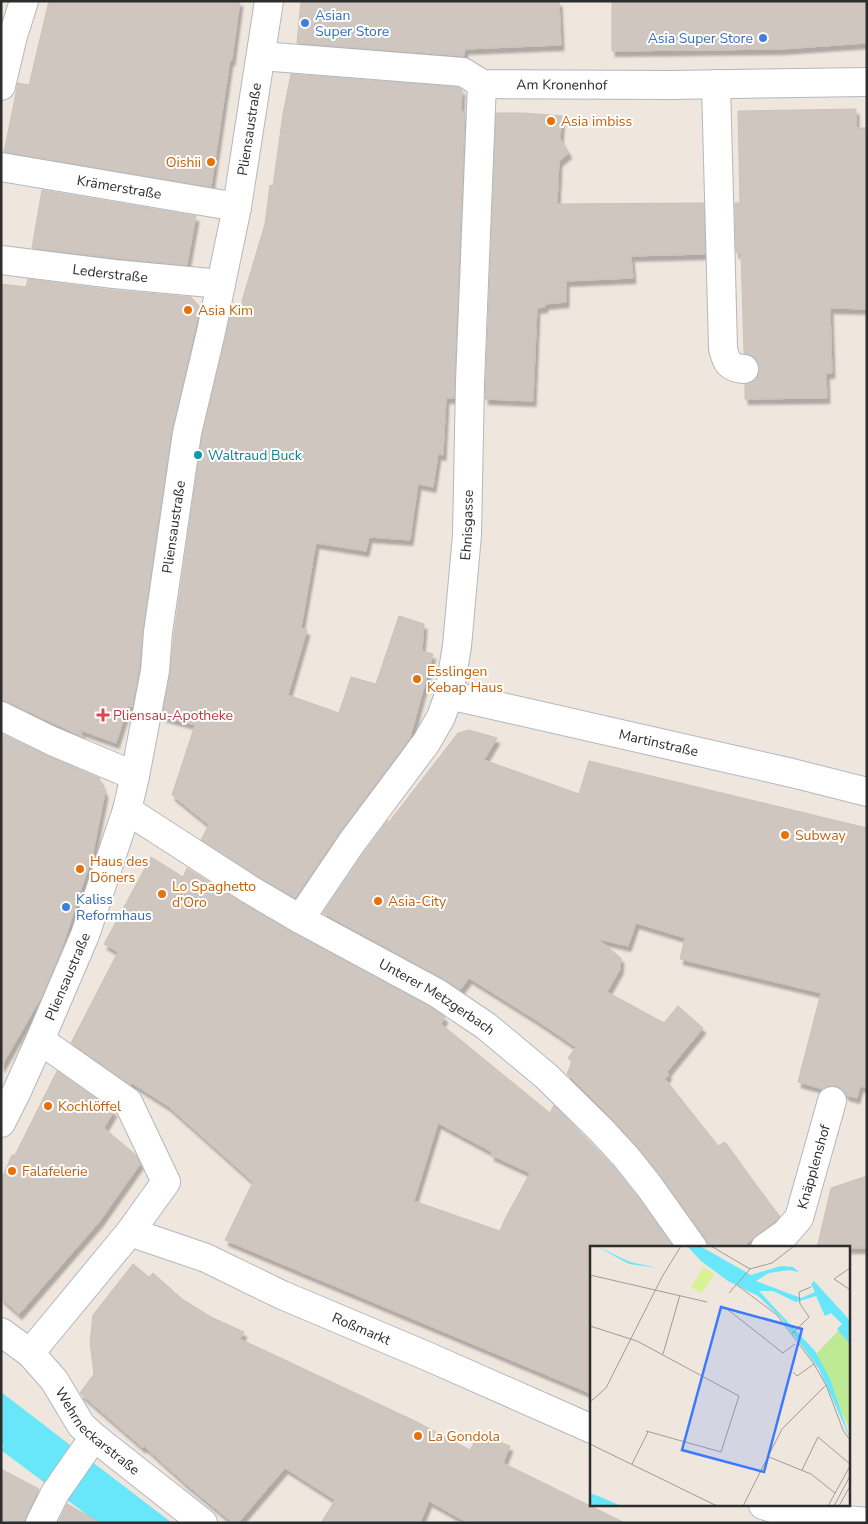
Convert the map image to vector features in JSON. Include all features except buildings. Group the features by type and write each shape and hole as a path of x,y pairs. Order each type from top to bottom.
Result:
{"street":[{"path":"1,86 24,1"},
{"name":"Pliensaustraße","path":"1,1123 18,1091 85,936 127,810 155,671 158,632 187,433 211,332 237,207 269,1"},
{"name":"Am Kronenhof","path":"261,56 463,72 482,84 867,82"},
{"name":"Ehnisgasse","path":"300,919 352,842 426,743 442,717 449,694 457,646 467,535 470,382 482,84"},
{"path":"716,84 722,348 727,362 736,368 744,369"},
{"name":"Krämerstraße","path":"1,167 237,207"},
{"name":"Lederstraße","path":"1,260 114,274 220,284"},
{"name":"Martinstraße","path":"449,694 867,792"},
{"path":"1,716 52,741 135,776"},
{"name":"Unterer Metzgerbach","path":"127,810 249,889 300,919 416,981 463,1009 486,1026 546,1076 601,1130 626,1157 693,1246"},
{"path":"30,1353 130,1232 166,1182 128,1102 40,1040"},
{"name":"Knäpplenshof","path":"768,1246 786,1233 799,1218 832,1101"},
{"name":"Roßmarkt","path":"130,1232 206,1258 282,1295 590,1428"},
{"name":"Wehrneckarstraße","path":"1,1332 30,1353 54,1380 81,1425 88,1445 202,1523"},
{"path":"40,1523 55,1493 88,1445"},
{"path":"766,1506 783,1512 867,1522"}],"water":[{"path":"1,1392 172,1523 98,1523 1,1450 4,1446 1,1444"}],"place":[{"name":"Asian Super Store","path":"305,23"},
{"name":"Asia Super Store","path":"763,38"},
{"name":"Asia imbiss","path":"551,121"},
{"name":"Oishii","path":"211,162"},
{"name":"Asia Kim","path":"188,310"},
{"name":"Waltraud Buck","path":"198,455"},
{"name":"Esslingen Kebap Haus","path":"417,679"},
{"name":"Pliensau-Apotheke","path":"103,715"},
{"name":"Subway","path":"785,835"},
{"name":"Haus des Döners","path":"80,869"},
{"name":"Lo Spaghetto d'Oro","path":"162,894"},
{"name":"Asia-City","path":"378,901"},
{"name":"Kaliss Reformhaus","path":"66,907"},
{"name":"Kochlöffel","path":"48,1106"},
{"name":"Falafelerie","path":"12,1171"},
{"name":"La Gondola","path":"418,1436"}]}
